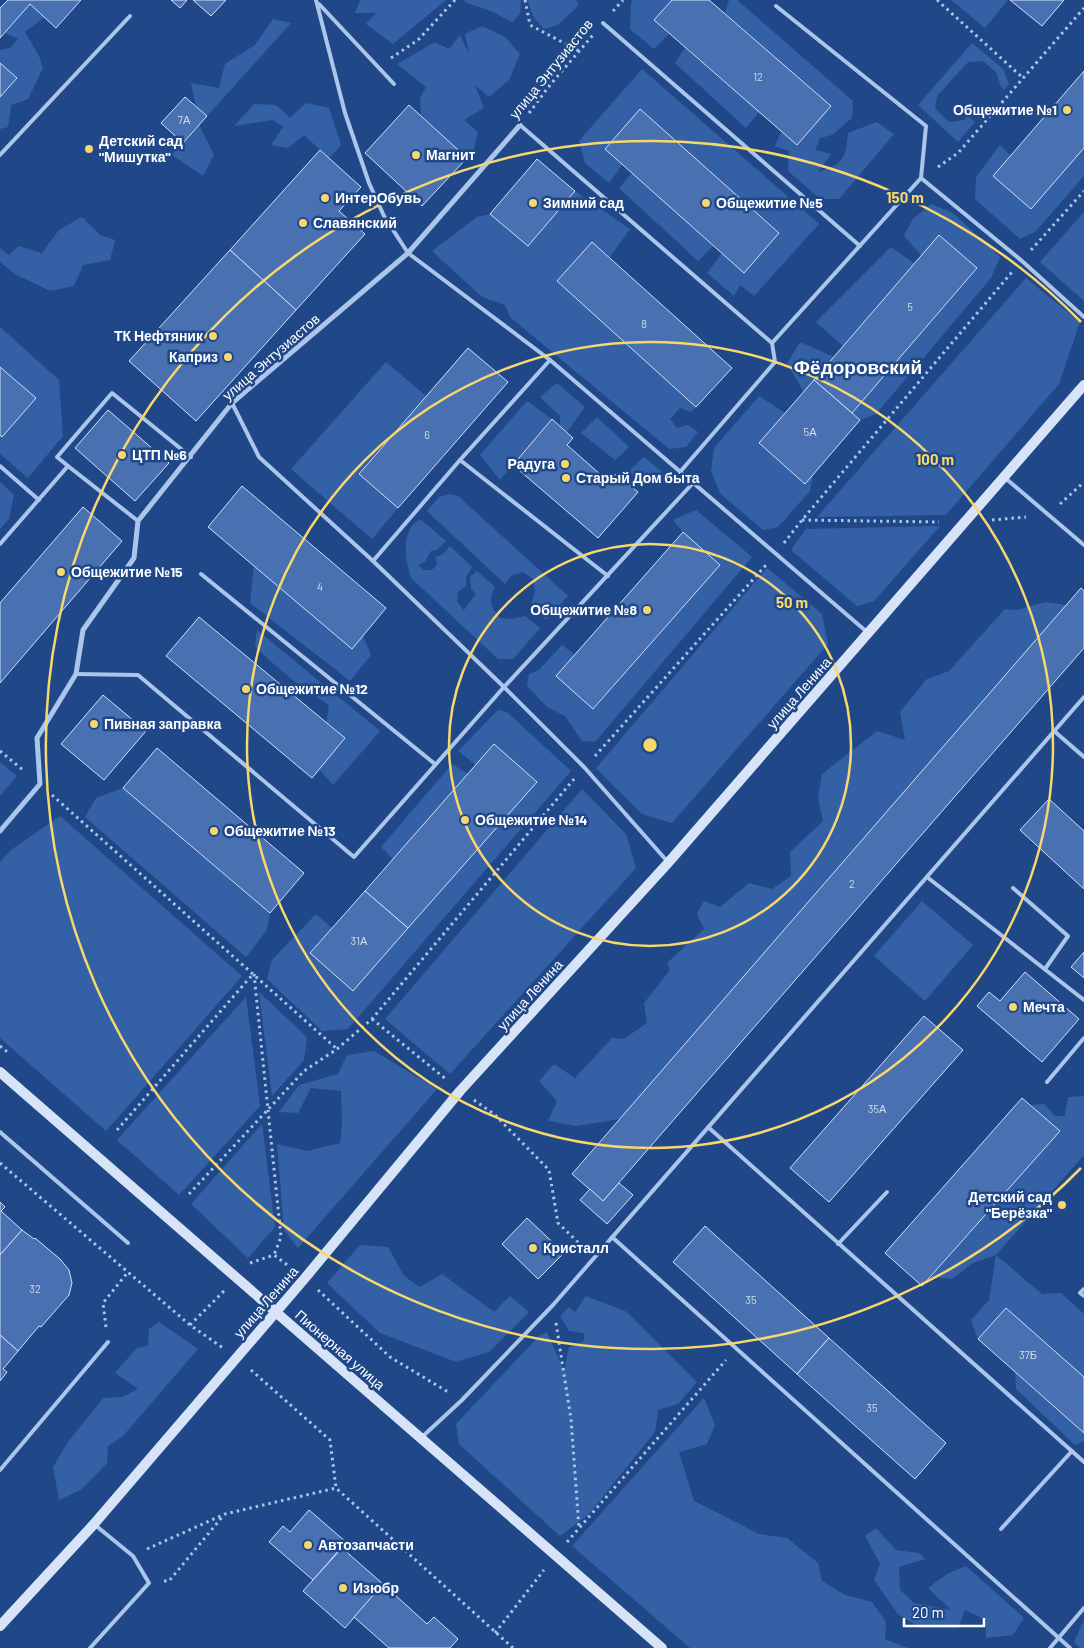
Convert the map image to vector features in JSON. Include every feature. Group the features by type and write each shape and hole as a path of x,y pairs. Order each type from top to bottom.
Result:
{"street":[{"name":"улица Энтузиастов","path":"138,521 191,457 232,403 408,253 520,124"},
{"name":"улица Ленина","path":"0,1626 94,1524 305,1278 460,1091 668,863 1084,386"},
{"path":"0,831 40,784 37,738 76,674 83,630 134,558 138,521"},
{"name":"Пионерная улица","path":"0,1072 662,1648"}],"lane":[{"path":"316,1 394,84"},
{"path":"316,1 345,114 369,183 384,216 408,253 550,360 869,633"},
{"path":"772,343 921,178 926,126 776,6"},
{"path":"0,155 130,16"},
{"path":"603,23 860,246"},
{"path":"520,124 772,343 775,362 680,472"},
{"path":"921,178 1022,261 1084,316"},
{"path":"373,561 550,360"},
{"path":"138,521 57,457 112,393 191,457"},
{"path":"232,403 259,457 373,561 504,687 584,767 668,863"},
{"path":"460,460 608,576"},
{"path":"0,466 39,500"},
{"path":"0,544 68,466"},
{"path":"1004,477 1084,545"},
{"path":"76,674 138,675 354,857 504,687 693,483"},
{"path":"201,574 435,764"},
{"path":"420,1439 462,1400 553,1305 1084,697"},
{"path":"1054,731 1084,757"},
{"path":"927,877 1084,1000"},
{"path":"1013,888 1068,936 1045,969"},
{"path":"1047,1082 1084,1038"},
{"path":"708,1128 1084,1462"},
{"path":"0,1132 128,1242"},
{"path":"838,1244 887,1192"},
{"path":"612,1237 1070,1648"},
{"path":"1084,1288 1080,1293 1084,1296"},
{"path":"0,1470 108,1342"},
{"path":"1001,1528 1072,1451"},
{"path":"90,1648 149,1583 133,1556 94,1524"},
{"path":"1050,1648 1084,1608"}],"path":[{"path":"378,67 418,40 455,0"},
{"path":"525,0 530,25 579,51"},
{"name":"улица Энтузиастов","path":"520,124 550,84 623,0"},
{"path":"937,0 1023,78"},
{"path":"921,178 958,153 1084,8"},
{"path":"189,1194 304,1071 337,1049 372,1019 584,767 776,554 808,512 1022,261 1084,192"},
{"path":"0,751 254,973 337,1049"},
{"path":"190,1325 238,1278 249,1264 274,1255 281,1237 254,973"},
{"path":"117,1130 254,973"},
{"path":"372,1019 460,1091 494,1114 549,1170 558,1223 594,1258"},
{"path":"0,1163 190,1325 236,1357 330,1440 336,1488 513,1648"},
{"path":"274,1255 305,1278 390,1357 462,1400"},
{"path":"108,1342 102,1303 128,1272"},
{"path":"553,1305 571,1420 579,1528"},
{"path":"495,1633 555,1556 737,1349"},
{"path":"133,1556 224,1514 336,1488"},
{"path":"149,1583 169,1581 224,1514"}],"shaded area":[{"path":"360,0 446,0 393,44 366,24 376,13 355,13"},
{"path":"465,0 521,0 520,14 512,22 491,11 464,2"},
{"path":"527,0 576,0 579,5 558,25 544,29 534,18"},
{"path":"633,0 672,0 654,20 669,34 654,49 630,29 631,3"},
{"path":"729,0 737,0 853,101 852,118 832,135 820,138 815,150 831,154 818,172 833,166 842,159 846,149 848,133 877,122 894,134 839,199 820,199 788,171 789,151 775,146 781,132 797,145 831,106 725,13"},
{"path":"951,0 1008,0 985,28"},
{"path":"30,4 45,17 25,32 39,56 43,68 28,99 11,105 8,127 0,129 0,50 10,48 18,39 5,33"},
{"path":"273,19 291,23 207,116 196,106 191,83 219,88 225,64 255,45"},
{"path":"482,26 505,37 520,54 509,80 489,97 475,85 484,108 464,120 478,132 473,152 457,149 421,115 420,98 426,87 397,64 435,42 449,49 460,35 469,54 465,34"},
{"path":"972,43 1003,69 1009,84 1004,90 1001,87 996,72 983,61 968,62 937,96 935,108 949,122 964,120 968,116 975,122 958,142 918,105"},
{"path":"685,48 759,112 746,128 675,63"},
{"path":"642,69 819,224 754,296 740,285 734,296 707,273 722,253 744,272 779,232 640,109 605,148 622,165 609,183 585,163 579,141"},
{"path":"306,103 329,108 341,145 329,158 304,135 288,148 271,145 283,127 273,120 234,126 254,104 276,105 290,118"},
{"path":"199,125 214,155 203,176 172,155"},
{"path":"1000,145 1011,156 993,176 1031,209 1084,148 1084,176 1035,232 1020,239 975,199 976,177"},
{"path":"632,173 713,246 698,261 619,188"},
{"path":"575,191 630,229 610,257 592,242 557,281 696,407 691,412 680,408 670,419 677,428 688,425 698,432 686,447 669,449 510,317 505,305 482,297 432,251 477,217 490,214 528,246"},
{"path":"931,204 953,213 1000,257 991,278 876,414 860,420 852,413 977,269 940,235 922,256 904,236 913,219"},
{"path":"1084,212 1084,301 1040,262"},
{"path":"82,217 100,235 115,240 110,260 83,265 74,286 50,291 15,274 0,262 0,248 9,255 19,246 42,253 59,230"},
{"path":"891,247 915,264 843,346 816,322"},
{"path":"1026,278 1080,322 1059,384 946,515 817,517"},
{"path":"0,327 59,380 63,436 28,478 0,454 0,435 2,437 36,398 0,367"},
{"path":"800,342 834,357 804,392 787,364"},
{"path":"386,362 426,396 359,473 398,508 372,539 291,469"},
{"path":"557,383 585,407 567,432 560,426 560,416 540,397"},
{"path":"759,396 785,413 759,444 805,483 813,475 810,491 778,527 763,530 720,493 711,471 714,448"},
{"path":"527,401 552,419 500,480 480,455"},
{"path":"597,417 629,447 615,460 581,433"},
{"path":"644,457 662,472 643,485 629,471"},
{"path":"0,482 14,495 9,519 0,529"},
{"path":"450,494 458,496 568,596 546,620 531,604 535,592 533,579 523,572 511,576 505,584 427,511 439,497"},
{"path":"696,510 752,557 595,742 582,741 565,716 547,707 527,686 529,674 539,670 562,645 575,655 594,709 720,565 683,532 673,520"},
{"path":"420,519 446,541 437,550 431,551 425,562 418,565 423,570 432,570 437,564 435,557 442,555 450,546 472,567 466,577 466,586 458,592 457,602 464,610 476,594 471,589 470,577 477,571 495,587 491,596 491,604 500,618 512,619 525,616 540,628 513,659 498,659 412,579 408,567 406,546 411,527"},
{"path":"940,526 874,601 857,606 791,550 806,529"},
{"path":"254,566 352,648 363,636 371,655 350,681 250,603"},
{"path":"767,568 822,614 828,644 672,823 642,814 596,768"},
{"path":"1045,602 1067,605 620,1119 577,1126 548,1121 557,1101 539,1081 554,1064 575,1078 612,1038 624,1039 647,1023 644,1003 670,970 667,963 704,929 697,914 704,901 720,907 749,883 772,889 791,876 790,852 823,821 818,798 822,774 877,731 905,740 900,712 927,679 949,671 1005,609 1017,610"},
{"path":"257,630 380,731 333,785 319,769 329,705 290,678 255,646"},
{"path":"498,710 507,712 571,771 348,1029 322,1031 267,979 272,960 316,914 332,928 310,953 536,782 494,744 476,765 458,751"},
{"path":"0,762 17,776 0,796"},
{"path":"452,764 468,774 393,859 381,847"},
{"path":"123,788 270,913 267,930 246,957 85,817 96,798"},
{"path":"582,789 626,834 636,868 450,1074 385,1019"},
{"path":"60,816 242,976 106,1131 0,1038 0,862 11,850"},
{"path":"922,901 973,945 925,1001 874,956"},
{"path":"259,992 307,1037 304,1060 272,1096"},
{"path":"246,997 260,1106 179,1195 117,1140"},
{"path":"374,1051 437,1089 298,1248 284,1230 277,1144 307,1151 340,1143 342,1123 341,1091 311,1088 298,1113 279,1112 299,1085 338,1074 347,1055"},
{"path":"1084,1096 1084,1155 996,1255 973,1263 952,1279 931,1277 1059,1131 1031,1105 1044,1104 1055,1116 1065,1116 1068,1097"},
{"path":"262,1124 275,1227 248,1258 191,1204"},
{"path":"360,1245 388,1247 404,1276 420,1287 442,1274 494,1312 510,1296 529,1312 489,1352 456,1362 380,1333 327,1283"},
{"path":"996,1255 1042,1294 1061,1293 1084,1314 1084,1377 1006,1308 978,1339 971,1320 989,1300"},
{"path":"586,1296 627,1312 697,1382 678,1404 658,1410 655,1432 589,1514 560,1536 459,1444 456,1424 539,1336 547,1332 564,1371 569,1347 584,1341 584,1333 569,1331 560,1316 569,1307 575,1312"},
{"path":"159,1322 198,1349 122,1437 108,1446 107,1463 82,1489 59,1500 53,1467 68,1442 103,1398 123,1397 138,1389 115,1373 136,1349 148,1345 149,1329"},
{"path":"1015,1372 1084,1433 1084,1441 1075,1445 1016,1389"},
{"path":"704,1398 715,1425 707,1444 679,1452 694,1501 759,1534 787,1538 818,1563 822,1581 845,1595 872,1602 886,1622 885,1639 908,1648 690,1648 572,1546"},
{"path":"876,1528 896,1550 919,1553 925,1559 899,1567 900,1590 914,1603 951,1610 928,1588 947,1574 966,1566 1024,1618 1013,1635 986,1638 986,1620 965,1610 958,1628 920,1628 898,1614 874,1580 880,1564 865,1536"},
{"path":"1084,1622 1084,1648 1080,1648 1074,1642"}],"building":[{"path":"8,0 81,0 56,28 30,4 0,38 0,8"},
{"path":"171,0 187,0 180,8"},
{"path":"193,0 226,0 211,16"},
{"path":"672,0 709,0 831,106 797,145 654,20"},
{"path":"1010,0 1064,0 1042,26"},
{"path":"0,63 17,78 0,97"},
{"name":"Общежитие №1","path":"1084,71 1084,148 1031,209 993,176"},
{"path":"185,97 207,116 183,143 161,123"},
{"name":"Магнит","path":"409,105 467,158 422,206 365,153"},
{"name":"Общежитие №5","path":"640,109 779,233 744,273 605,149"},
{"name":"Славянский","path":"320,150 361,187 339,211 365,234 296,310 230,250"},
{"name":"Зимний сад","path":"537,159 575,191 528,246 490,214"},
{"path":"939,235 977,268 852,413 814,380"},
{"path":"592,242 732,368 696,407 557,281"},
{"name":"ТК Нефтяник","path":"230,250 296,310 196,421 129,361"},
{"path":"468,348 508,382 398,508 359,474"},
{"path":"0,367 36,398 2,437 0,435"},
{"path":"814,380 860,420 805,484 759,443"},
{"name":"ЦТП №6","path":"108,410 169,463 135,501 75,448"},
{"name":"Старый Дом быта","path":"552,419 573,438 567,445 609,482 616,474 638,492 598,538 513,465"},
{"path":"242,486 386,608 352,649 208,527"},
{"name":"Общежитие №15","path":"83,507 122,541 0,683 0,603"},
{"name":"Общежитие №8","path":"683,532 720,565 593,709 556,676"},
{"path":"1081,588 1084,591 1084,648 603,1201 572,1174"},
{"name":"Общежитие №12","path":"199,617 345,738 312,778 166,656"},
{"path":"103,695 146,731 104,780 61,744"},
{"name":"Общежитие №14","path":"494,744 537,782 408,928 365,891"},
{"name":"Общежитие №13","path":"157,748 304,873 270,913 123,788"},
{"path":"1049,799 1084,831 1084,889 1020,830"},
{"path":"365,891 408,928 353,991 310,953"},
{"path":"1084,952 1084,978 1071,967"},
{"path":"1025,972 1079,1019 1042,1062 977,1006 989,992 1000,1001"},
{"path":"924,1016 963,1050 829,1202 790,1168"},
{"path":"1022,1098 1060,1131 922,1286 885,1253"},
{"path":"619,1183 633,1195 607,1224 580,1200 590,1189 603,1201"},
{"path":"0,1202 5,1207 1,1211 22,1230 0,1255"},
{"name":"Кристалл","path":"527,1218 564,1253 538,1279 502,1244"},
{"path":"705,1226 829,1338 797,1374 673,1262"},
{"path":"22,1230 35,1238 60,1259 69,1270 72,1283 69,1295 18,1351 0,1335 0,1255"},
{"path":"1006,1308 1084,1377 1084,1433 978,1339"},
{"path":"0,1335 18,1351 3,1369 7,1372 0,1381"},
{"path":"829,1338 946,1443 915,1479 797,1374"},
{"name":"Автозапчасти","path":"309,1510 346,1542 313,1580 269,1542 283,1526 290,1532"},
{"name":"Изюбр","path":"342,1548 383,1584 345,1628 303,1591"},
{"path":"383,1584 427,1624 434,1617 458,1639 450,1648 389,1648 354,1617"}],"place":[{"name":"Общежитие №1","path":"1067,110"},
{"name":"Детский сад \"Мишутка\"","path":"89,149"},
{"name":"Магнит","path":"416,155"},
{"name":"ИнтерОбувь","path":"325,198"},
{"name":"Зимний сад","path":"533,203"},
{"name":"Общежитие №5","path":"706,203"},
{"name":"Славянский","path":"303,223"},
{"name":"ТК Нефтяник","path":"213,336"},
{"name":"Каприз","path":"228,357"},
{"name":"ЦТП №6","path":"122,455"},
{"name":"Радуга","path":"565,464"},
{"name":"Старый Дом быта","path":"566,478"},
{"name":"Общежитие №15","path":"61,572"},
{"name":"Общежитие №8","path":"647,610"},
{"name":"Общежитие №12","path":"246,689"},
{"name":"Пивная заправка","path":"94,724"},
{"name":"Общежитие №14","path":"465,820"},
{"name":"Общежитие №13","path":"214,831"},
{"name":"Мечта","path":"1013,1007"},
{"name":"Детский сад \"Берёзка\"","path":"1062,1205"},
{"name":"Кристалл","path":"533,1248"},
{"name":"Автозапчасти","path":"308,1545"},
{"name":"Изюбр","path":"343,1588"}],"district":[{"name":"Фёдоровский","path":"858,367"}]}
